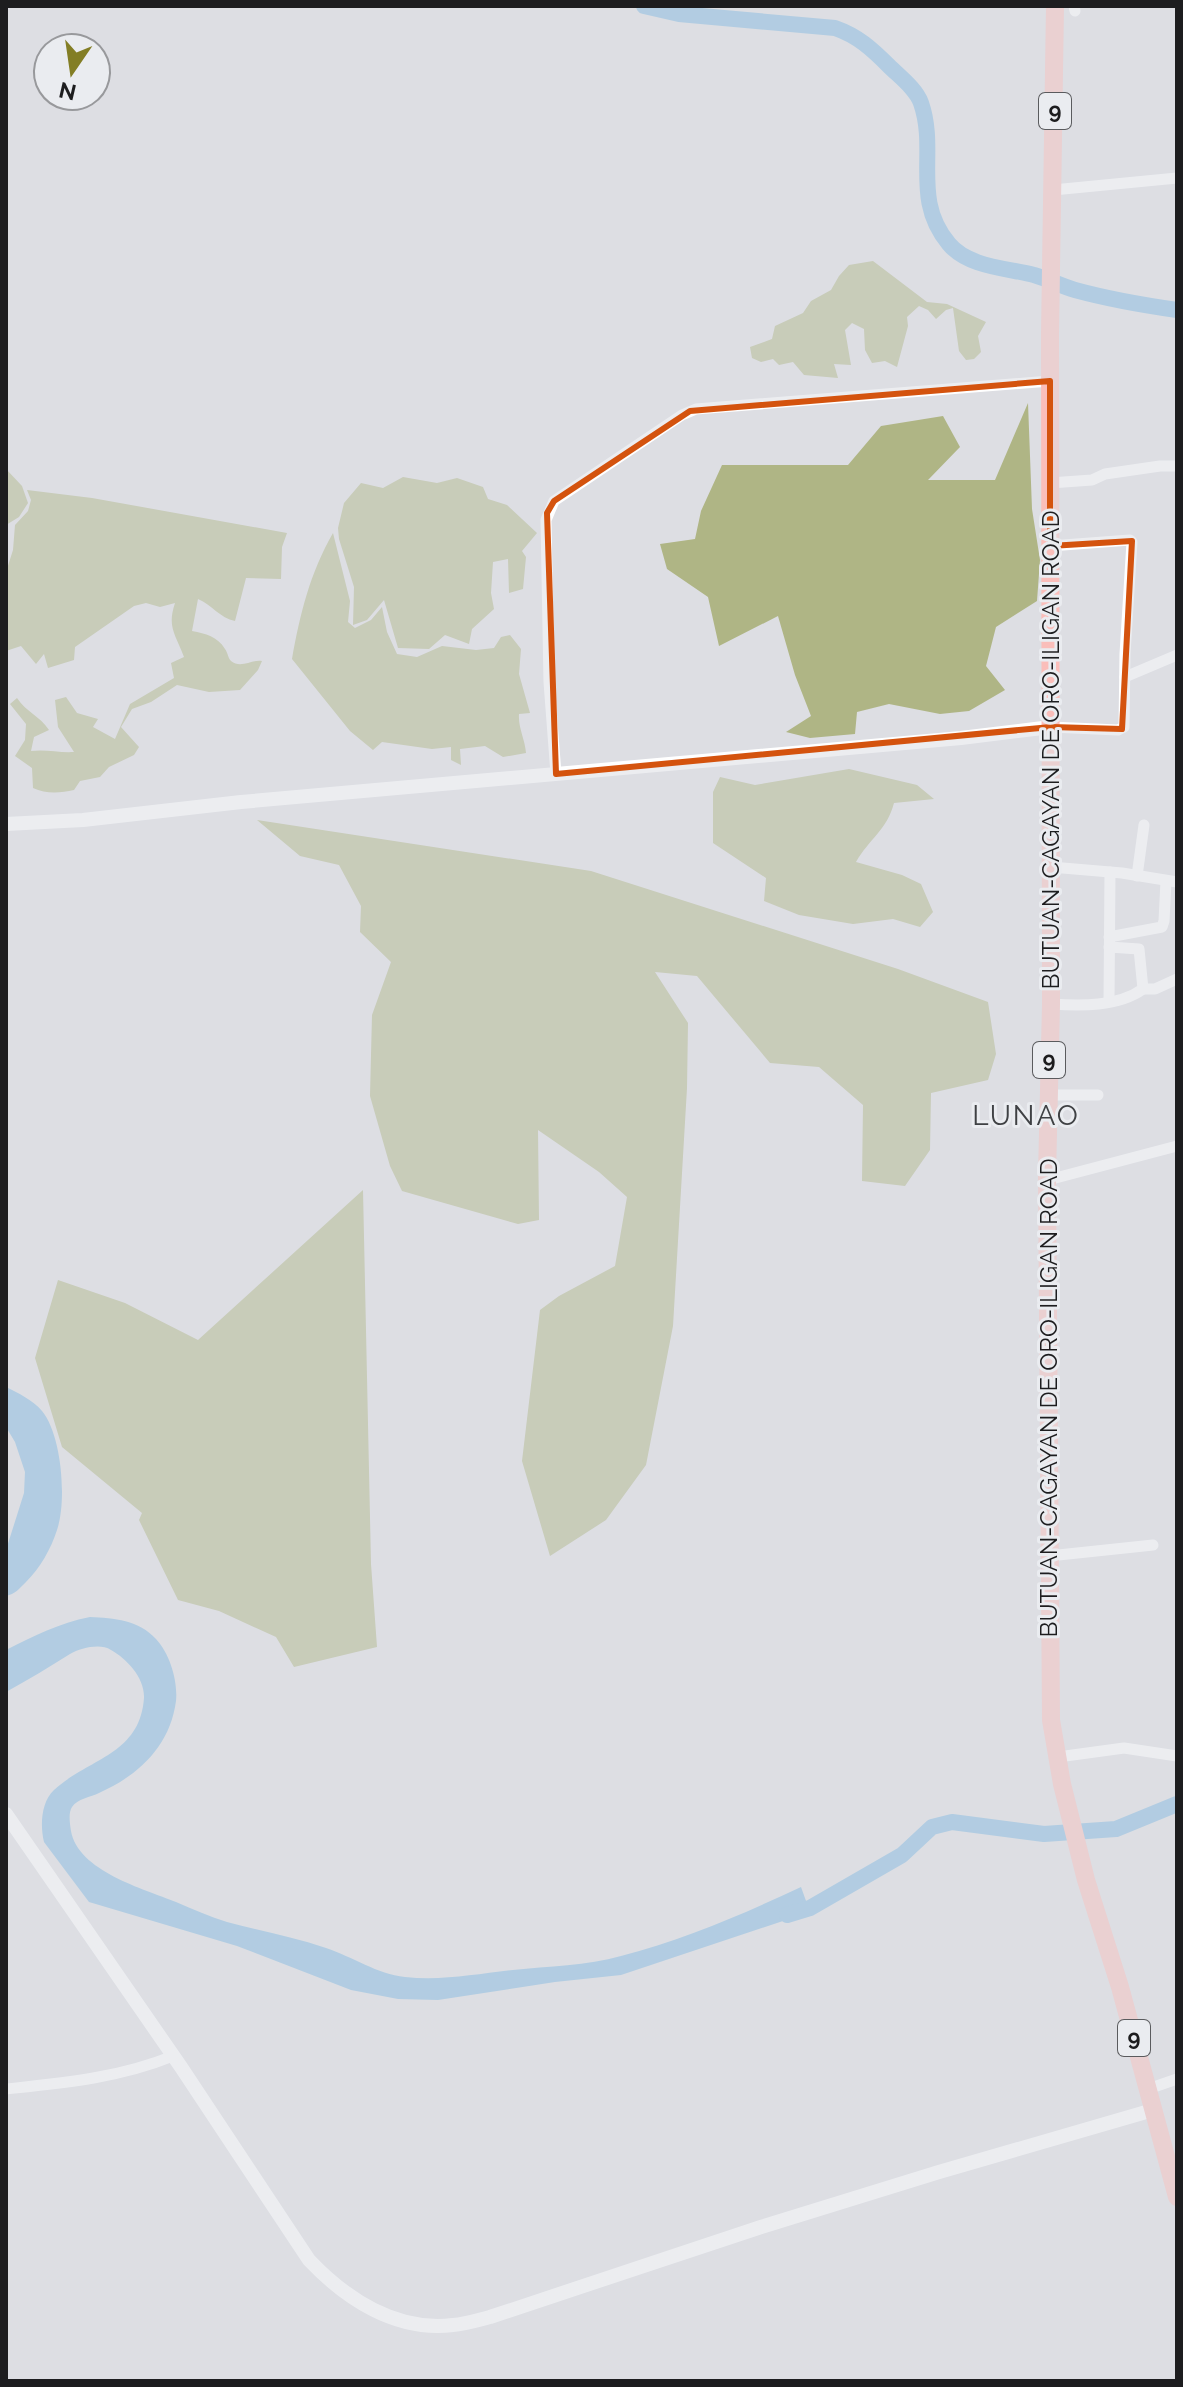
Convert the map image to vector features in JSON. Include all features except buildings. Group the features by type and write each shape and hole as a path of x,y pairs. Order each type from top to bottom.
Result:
{"highway":[{"name":"BUTUAN-CAGAYAN DE ORO-ILIGAN ROAD","path":"1055,6 1050,335 1051,1004 1048,1095 1051,1720 1062,1784 1086,1880 1120,1987 1177,2197"}],"street":[{"path":"1053,190 1177,178"},
{"path":"556,774 549,682 546,520 554,501 682,415 696,409 1050,381"},
{"path":"1050,483 1092,480 1105,474 1177,466"},
{"path":"6,824 83,820 1051,727 1122,729 1125,724 1132,541 1050,546"},
{"path":"1125,677 1177,655"},
{"path":"1137,876 1144,825"},
{"path":"1051,867 1171,882 1162,927 1109,942"},
{"path":"1109,1001 1110,872"},
{"path":"1109,942 1139,949 1143,989"},
{"path":"1051,1004 1078,1006 1109,1001 1133,996 1143,989 1159,987 1177,979"},
{"path":"1048,1095 1098,1095"},
{"path":"1048,1180 1177,1146"},
{"path":"1049,1556 1153,1545"},
{"path":"1058,1757 1124,1748 1177,1756"},
{"path":"6,1814 309,2260 330,2283 377,2312 402,2321 452,2325 490,2317 761,2227 1153,2110"},
{"path":"6,2089 95,2079 146,2067 173,2056"},
{"path":"1148,2089 1177,2079"}],"highlighted area":[{"path":"1050,381 1050,546 1132,541 1122,729 1051,727 556,774 547,513 554,501 690,411"}],"green space":[{"path":"873,261 927,302 947,304 986,322 978,336 981,352 974,359 966,360 959,351 953,308 936,319 919,306 907,317 908,326 897,367 885,361 872,363 865,350 864,329 852,323 845,330 851,365 834,364 838,378 804,375 793,362 779,365 773,359 761,362 752,358 750,347 772,339 775,326 803,313 811,301 831,290 849,265"},
{"path":"1028,403 1032,509 1040,560 1037,601 996,627 986,666 1005,690 969,711 940,714 889,704 857,712 855,734 810,738 786,732 811,716 778,616 719,646 708,597 667,569 660,544 695,539 701,511 722,465 848,465 881,426 943,416 960,447 928,480 995,480"},
{"path":"6,469 22,486 28,503 19,517 6,525"},
{"path":"403,477 437,483 457,478 483,487 488,499 507,505 537,533 522,551 526,557 523,589 509,593 508,559 493,562 491,593 494,609 472,629 469,644 445,635 429,649 398,648 384,600 367,620 353,625 354,587 338,528 344,503 361,483 383,488"},
{"path":"27,490 92,498 287,533 282,547 281,579 246,578 235,621 198,599 192,631 215,638 235,663 262,661 258,670 240,690 209,692 177,685 151,702 132,709 121,727 139,747 134,755 109,767 100,777 80,781 74,790 64,792 33,788 32,768 15,756 25,740 26,724 10,704 17,698 49,730 34,737 31,751 74,752 58,727 55,700 66,697 77,713 98,719 93,727 115,739 130,704 174,678 171,663 184,657 172,624 175,603 160,607 146,603 134,606 75,647 74,660 48,668 44,654 36,664 21,646 6,651 6,572 13,550 15,525 28,511 31,500"},
{"path":"333,533 350,601 348,622 355,628 371,620 382,607 387,632 397,654 417,657 442,646 476,650 494,648 501,637 510,635 521,649 519,674 530,713 519,714 526,753 503,757 485,746 460,749 461,765 451,760 451,747 432,749 382,742 373,750 350,731 292,659 307,594"},
{"path":"849,769 917,785 934,799 894,803 887,820 856,862 902,875 921,884 933,912 920,927 893,919 853,924 799,915 764,901 766,878 713,843 713,792 720,777 755,785"},
{"path":"257,820 591,871 898,969 988,1002 996,1054 988,1080 931,1093 930,1150 905,1186 862,1181 863,1105 819,1067 770,1063 697,976 655,972 688,1023 673,1326 646,1465 606,1520 550,1556 522,1461 540,1310 559,1296 615,1266 627,1197 599,1172 538,1130 539,1220 518,1224 402,1191 390,1166 370,1096 372,1015 391,962 360,932 361,906 339,865 300,856"},
{"path":"363,1190 371,1564 377,1647 294,1667 276,1637 219,1611 178,1600 139,1520 142,1513 62,1447 35,1358 58,1280 125,1303 198,1340"}],"water":[{"path":"6,1387 34,1403 49,1422 61,1469 62,1503 55,1537 36,1571 14,1593 6,1596 6,1550 24,1493 25,1472 15,1442 6,1427"},
{"path":"90,1617 126,1621 149,1633 165,1652 176,1685 173,1717 160,1745 150,1757 114,1786 77,1802 70,1812 71,1831 76,1845 86,1857 114,1877 131,1884 221,1920 326,1948 385,1972 419,1978 608,1959 690,1934 801,1887 810,1912 621,1975 438,2000 398,1999 351,1990 237,1946 89,1902 44,1842 44,1808 54,1790 111,1753 133,1732 144,1698 142,1683 123,1658 107,1648 96,1647 70,1654 6,1692 6,1650 57,1626"}],"waterway":[{"path":"644,6 679,14 835,28 851,35 877,54 919,98 926,121 931,210 938,227 957,252 977,262 1034,275 1075,290 1177,310"},
{"path":"787,1915 810,1908 902,1855 932,1827 952,1822 1044,1834 1116,1829 1177,1804"}],"district":[{"name":"LUNAO","path":"1026,1115"}]}
